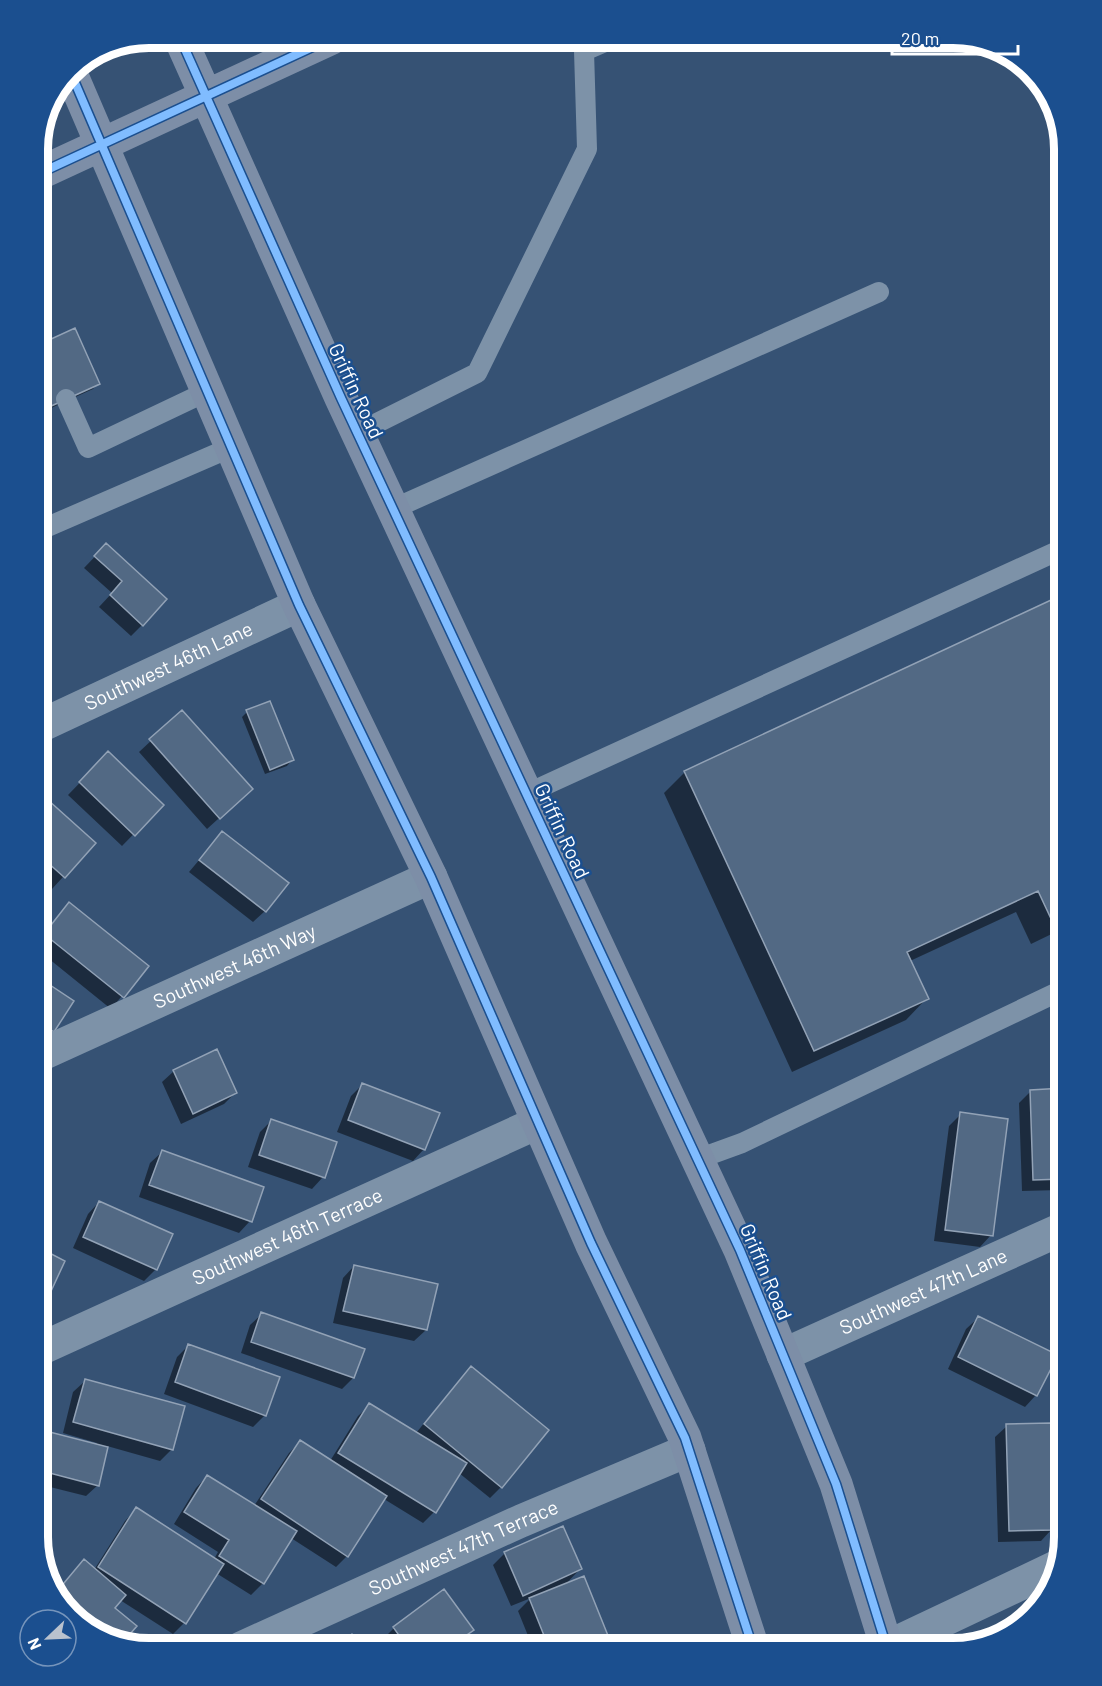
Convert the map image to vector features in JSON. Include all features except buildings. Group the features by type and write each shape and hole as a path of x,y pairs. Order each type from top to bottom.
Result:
{"main road":[{"name":"Griffin Road","path":"184,48 357,433 740,1250 836,1484 884,1638"},
{"path":"48,170 310,48"},
{"path":"74,81 299,605 431,877 591,1243 685,1438 750,1638"}],"street":[{"name":"Southwest 46th Lane","path":"48,722 299,605"},
{"name":"Southwest 46th Way","path":"48,1051 431,877"},
{"name":"Southwest 46th Terrace","path":"48,1345 537,1123"},
{"name":"Southwest 47th Lane","path":"783,1356 1054,1233"},
{"name":"Southwest 47th Terrace","path":"263,1638 522,1521 689,1450"},
{"path":"908,1638 1048,1572"}],"lane":[{"path":"357,433 477,373 587,149 581,48"},
{"path":"393,509 879,292"},
{"path":"66,399 88,448 208,391"},
{"path":"48,527 232,447"},
{"path":"526,794 1054,553"},
{"path":"698,1159 742,1143 1054,994"}],"cycle path":[{"path":"184,48 341,398 740,1250 836,1484 884,1638"},
{"path":"48,169 310,48"},
{"path":"74,81 299,605 431,877 591,1243 685,1438 750,1638"}]}
